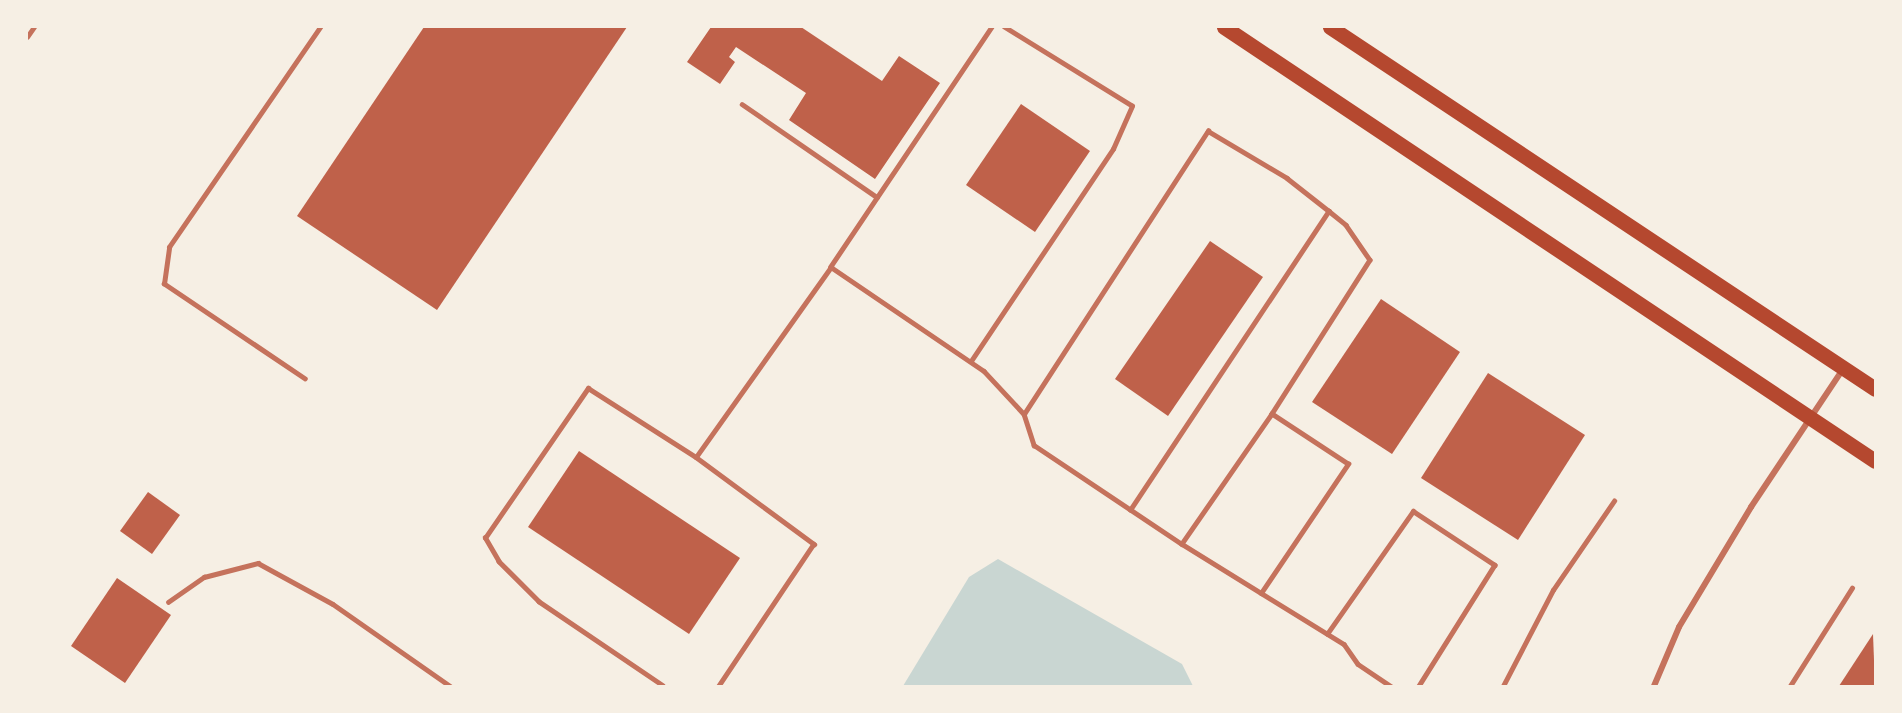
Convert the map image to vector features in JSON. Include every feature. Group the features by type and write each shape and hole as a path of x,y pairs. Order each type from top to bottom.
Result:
{"main road":[{"path":"1224,27 1875,461"},
{"path":"1330,27 1875,390"}],"street":[{"path":"1653,686 1679,627 1843,368"}],"lane":[{"path":"27,38 34,27"},
{"path":"305,379 164,284 169,247 320,27"},
{"path":"663,686 539,602 499,562 484,538 588,388 696,457 831,267 992,27"},
{"path":"971,361 1113,150 1132,106 1004,27"},
{"path":"742,104 877,197"},
{"path":"1024,414 1208,131 1287,178 1329,211 1346,225 1370,260 1272,414 1182,544"},
{"path":"1130,510 1329,211"},
{"path":"831,267 971,361 1024,414 1034,445 1182,544 1327,634 1391,686"},
{"path":"1261,593 1348,464 1272,414"},
{"path":"689,452 814,544 719,686"},
{"path":"1503,686 1553,590 1614,501"},
{"path":"1327,634 1413,511 1495,565 1419,686"},
{"path":"168,602 204,577 258,563 333,604 450,686"},
{"path":"1790,686 1852,588"}],"shaded area":[{"path":"998,559 1182,664 1193,686 903,686 969,577"}],"building":[{"path":"424,27 627,27 437,310 297,216"},
{"path":"711,27 801,27 882,81 899,56 940,83 875,179 789,120 806,93 736,47 729,57 735,62 720,84 687,62"},
{"path":"1021,104 1090,151 1035,232 966,185"},
{"path":"1210,241 1263,277 1168,416 1115,379"},
{"path":"1381,299 1460,352 1392,454 1312,402"},
{"path":"1488,373 1585,435 1518,540 1421,478"},
{"path":"579,451 740,558 689,634 528,527"},
{"path":"148,492 180,515 152,554 120,531"},
{"path":"117,578 171,615 125,683 71,646"},
{"path":"1873,634 1875,686 1839,686"}]}
